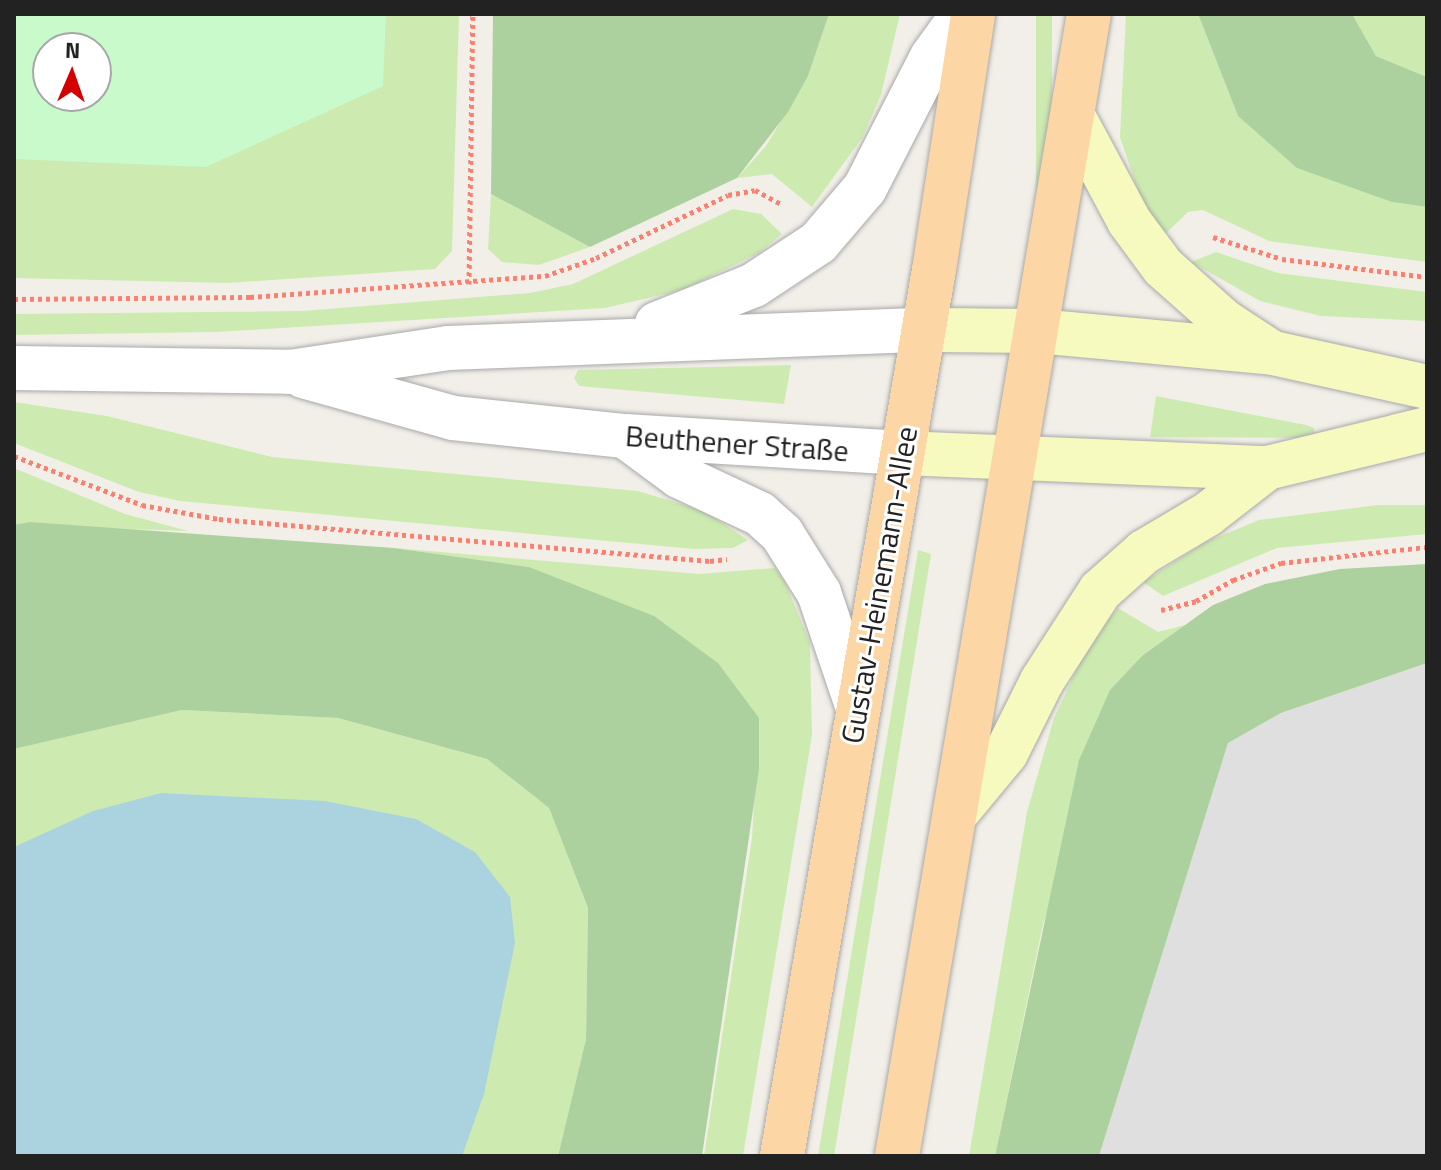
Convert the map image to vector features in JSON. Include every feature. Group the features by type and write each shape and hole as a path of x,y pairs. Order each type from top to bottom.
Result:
{"main road":[{"name":"Gustav-Heinemann-Allee","path":"782,1156 923,330 973,14"},
{"path":"897,1156 958,811 1089,14"},
{"path":"1073,116 1129,221 1163,267 1225,322 1273,353"},
{"name":"Beuthener Straße","path":"923,330 1037,331 1273,353 1427,387"},
{"name":"Beuthener Straße","path":"902,453 1267,468 1427,429"},
{"path":"958,811 1006,753 1070,633 1100,591 1123,570 1267,468"}],"street":[{"path":"609,340 706,308 818,243 865,188 932,57 963,14"},
{"name":"Beuthener Straße","path":"14,368 290,372 448,348 923,330"},
{"name":"Beuthener Straße","path":"290,372 453,418 625,436 902,453"},
{"path":"625,436 679,476 760,514 782,534 819,593 858,708"}],"path":[{"path":"469,284 473,14"},
{"path":"14,299 250,297 469,284 545,276 596,258 728,195 755,190 773,197 818,243"},
{"path":"1163,267 1194,238 1220,236 1282,259 1427,277"},
{"path":"14,456 142,505 219,519 710,561 750,555 782,534"},
{"path":"1123,570 1150,609 1165,610 1281,563 1427,547"}],"shaded area":[{"path":"1427,663 1427,1156 1099,1156 1228,743 1281,713"}],"green space":[{"path":"14,14 459,14 452,251 435,269 228,283 14,278"},
{"path":"14,14 386,14 383,86 206,167 14,159"},
{"path":"493,14 829,14 808,76 788,112 737,178 590,247 491,194"},
{"path":"829,14 900,14 881,95 862,138 812,207 772,174 737,178 766,146 808,76"},
{"path":"1036,14 1052,14 1052,263 1036,263"},
{"path":"1126,14 1198,14 1238,116 1392,202 1427,207 1427,262 1269,241 1203,210 1188,212 1163,236 1141,200 1120,137"},
{"path":"1198,14 1352,14 1376,56 1427,77 1427,207 1392,202 1297,168 1238,116"},
{"path":"1352,14 1427,14 1427,77 1376,56"},
{"path":"491,194 590,247 539,265 502,262 488,249"},
{"path":"733,209 761,214 782,234 757,254 682,290 605,308 217,332 14,335 14,314 302,311 530,293 573,284"},
{"path":"1216,252 1278,273 1427,292 1427,321 1321,316 1260,301 1191,262"},
{"path":"791,365 784,404 579,386 574,378 578,370"},
{"path":"1156,396 1306,425 1314,428 1315,438 1150,437"},
{"path":"14,402 107,416 272,457 638,491 704,511 748,540 733,548 694,549 180,501 139,492 14,443"},
{"path":"14,468 125,514 188,531 14,525"},
{"path":"1378,505 1427,505 1427,534 1277,548 1163,596 1143,582 1206,542 1259,520"},
{"path":"30,522 394,548 529,567 654,616 718,663 759,718 759,769 702,1156 558,1156 586,1039 588,908 549,808 487,759 338,718 182,710 14,749 14,525"},
{"path":"394,548 699,574 775,568 785,582 810,643 812,735 743,1156 704,1156 752,838 759,718 529,567"},
{"path":"918,550 931,554 834,1156 818,1156"},
{"path":"1427,564 1427,663 1281,713 1228,743 1099,1156 995,1156 1079,760 1110,690 1143,655 1213,605 1265,584 1340,569"},
{"path":"1118,608 1158,632 1185,625 1143,655 1043,924 995,1156 969,1156 1027,812 1054,718 1089,643"},
{"path":"182,710 338,718 487,759 549,808 588,908 586,1039 558,1156 14,1156 14,749"}],"water":[{"path":"161,793 325,801 416,819 475,852 510,897 515,943 484,1094 462,1156 14,1156 14,847 93,811"}]}
